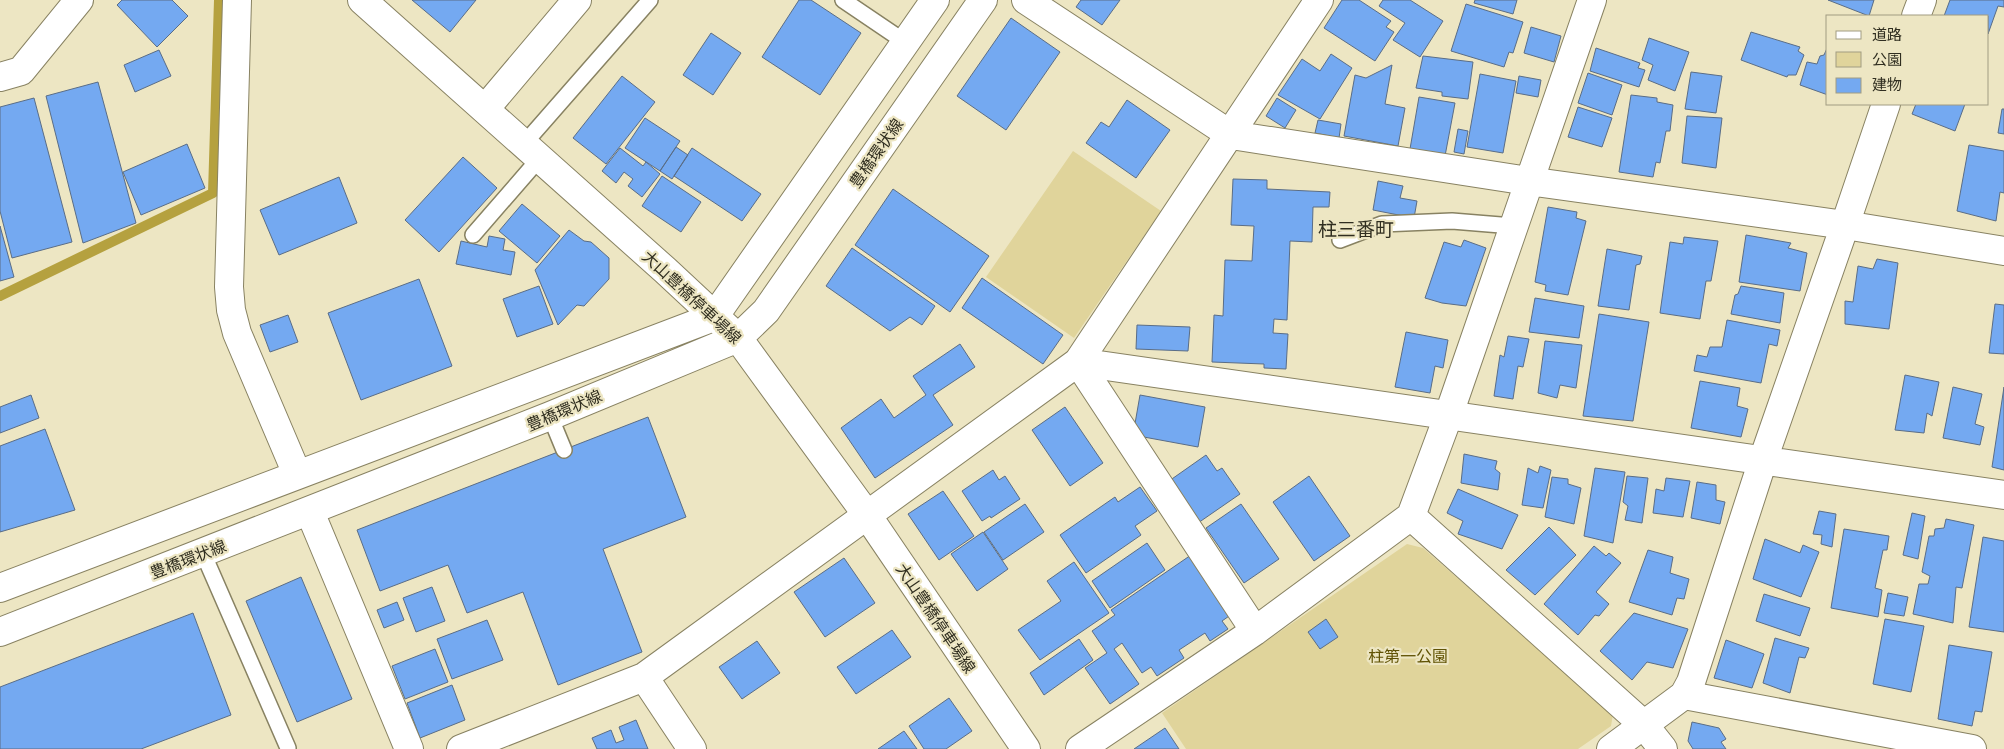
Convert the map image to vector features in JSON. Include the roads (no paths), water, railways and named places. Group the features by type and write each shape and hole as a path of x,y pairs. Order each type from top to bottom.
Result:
{"street":[{"path":"0,77 21,71 79,0"},
{"path":"237,0 229,287 231,310 246,357 297,474"},
{"name":"大山豊橋停車場線","path":"362,0 665,270 738,338 867,515 1026,749"},
{"path":"485,109 577,0"},
{"path":"714,316 935,0"},
{"name":"豊橋環状線","path":"0,632 310,512 738,338 766,311 982,0"},
{"path":"1026,0 1230,135 1528,182 1845,225 2004,251"},
{"path":"461,749 644,677 1078,362 1319,0"},
{"path":"1080,749 1255,631 1411,516 1449,414 1592,0"},
{"path":"1916,15 1922,0"},
{"path":"1611,749 1684,695 1691,682 1763,460 1886,105"},
{"name":"豊橋環状線","path":"0,588 714,316"},
{"path":"1078,362 2004,495"},
{"path":"1078,362 1255,631"},
{"path":"310,512 409,749"},
{"path":"1411,516 1644,726 1663,749"},
{"path":"644,677 692,749"},
{"path":"1684,695 1972,749"}],"lane":[{"path":"473,235 531,152 650,0"},
{"path":"843,0 906,42"},
{"path":"1340,240 1382,224 1452,221 1513,226"},
{"path":"550,416 564,450"},
{"path":"203,553 288,748"}],"waterway":[{"path":"0,296 213,193 219,0"}],"district":[{"name":"柱三番町","path":"1356,229"}],"park label":[{"name":"柱第一公園","path":"1408,656"}]}
